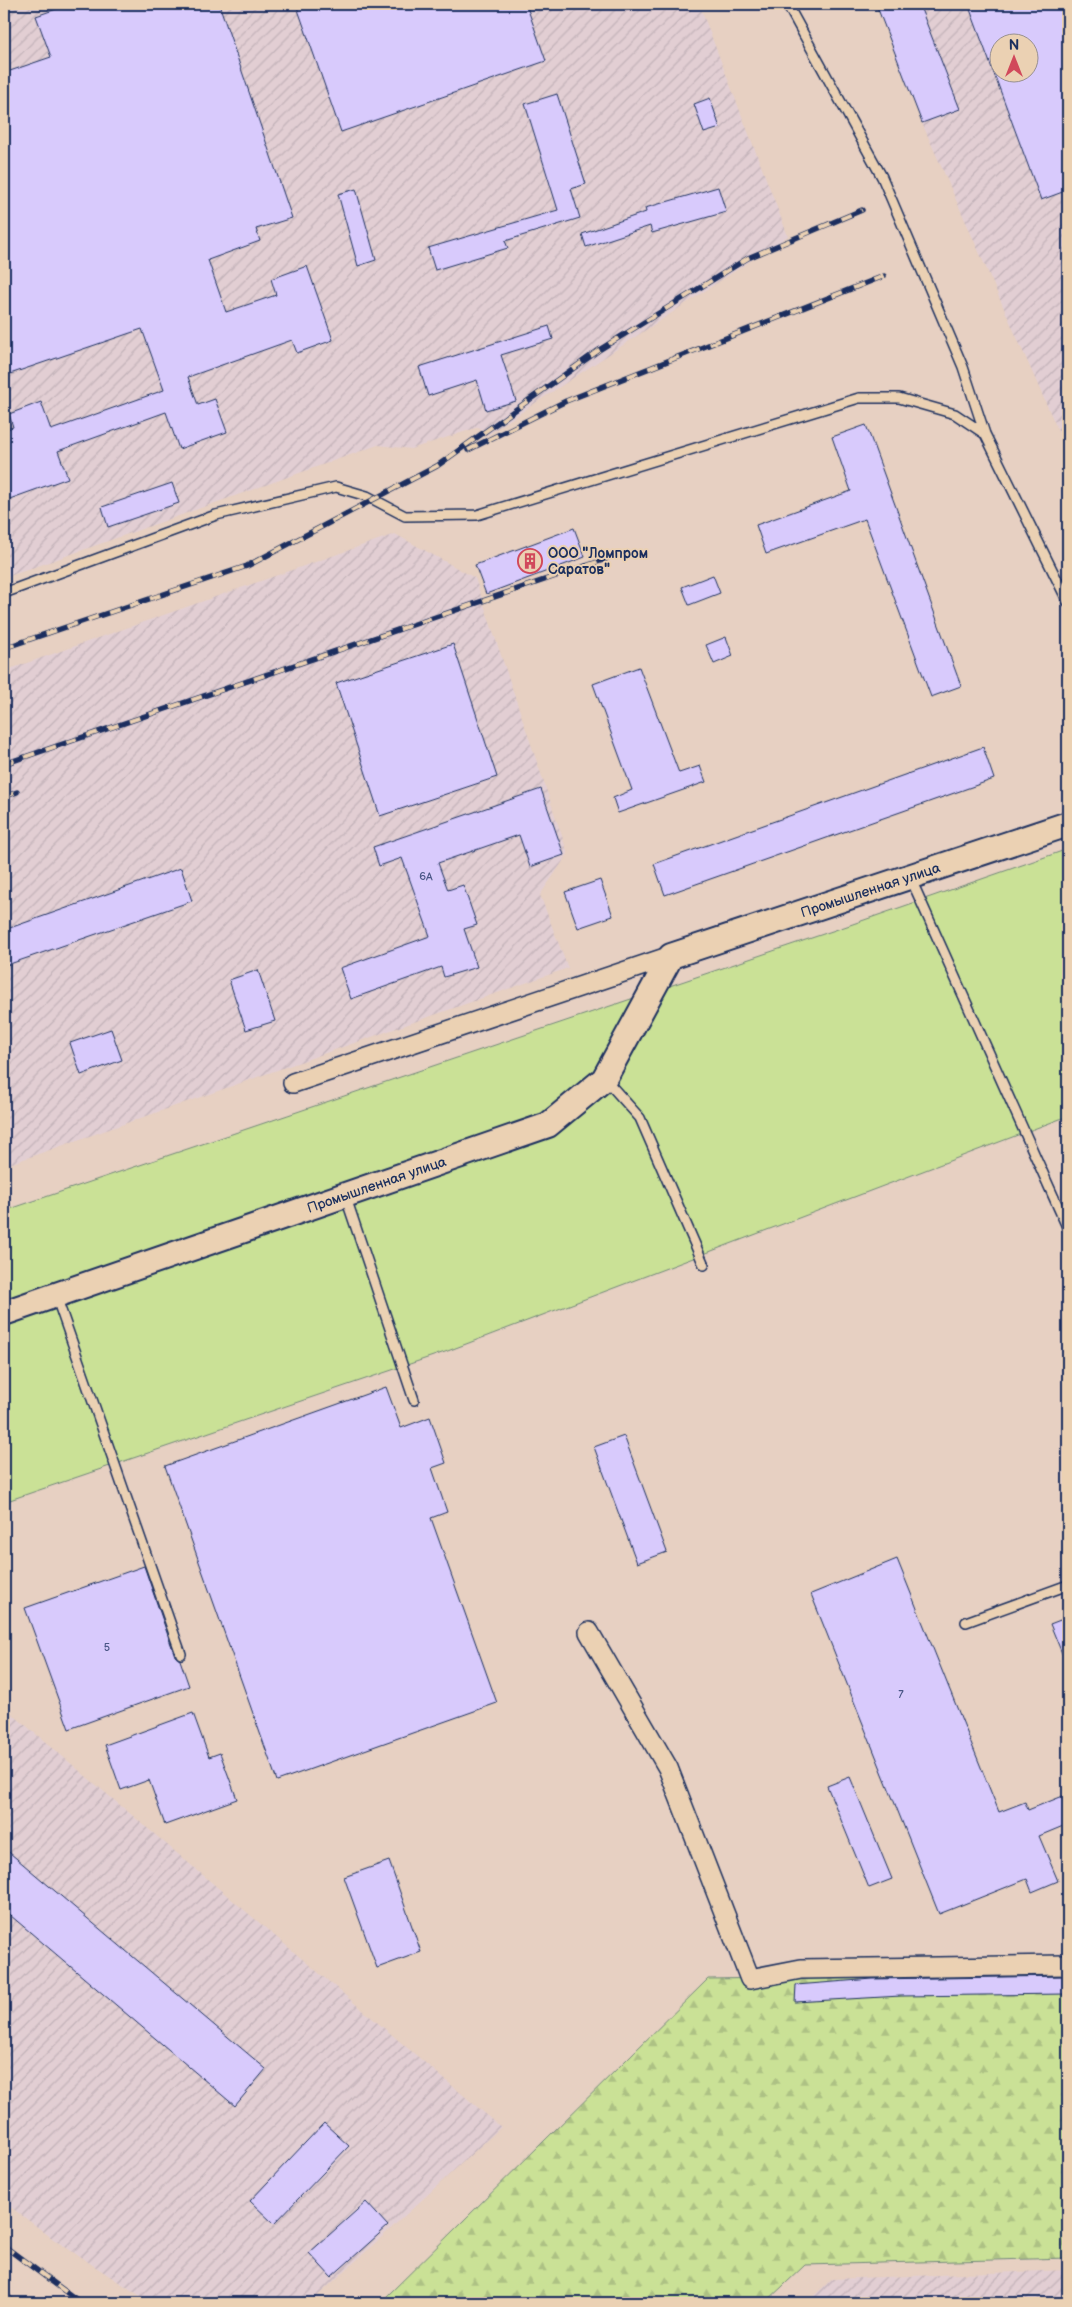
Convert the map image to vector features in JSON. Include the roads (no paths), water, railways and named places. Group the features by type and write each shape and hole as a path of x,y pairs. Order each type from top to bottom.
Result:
{"street":[{"name":"Промышленная улица","path":"293,1084 1068,824"},
{"name":"Промышленная улица","path":"4,1313 548,1125 604,1079 671,956"},
{"path":"590,1632 668,1768 750,1979 801,1969 1068,1965"}],"lane":[{"path":"787,4 882,177 963,367 985,434 1068,602"},
{"path":"4,593 216,515 336,487 367,496 405,516 477,515 859,398 899,398 955,414 985,434"},
{"path":"910,877 1068,1229"},
{"path":"604,1079 640,1118 704,1265"},
{"path":"345,1195 414,1400"},
{"path":"56,1296 181,1654"},
{"path":"966,1622 1068,1585"}],"railway":[{"path":"4,648 247,566 437,466 599,350 748,258 862,210"},
{"path":"468,450 566,401 884,276"},
{"path":"4,764 606,559"},
{"path":"4,797 17,792"},
{"path":"4,2246 81,2303"},
{"path":"4,2291 13,2303"}],"place":[{"name":"ООО \"Ломпром Саратов\"","path":"530,561"}]}
